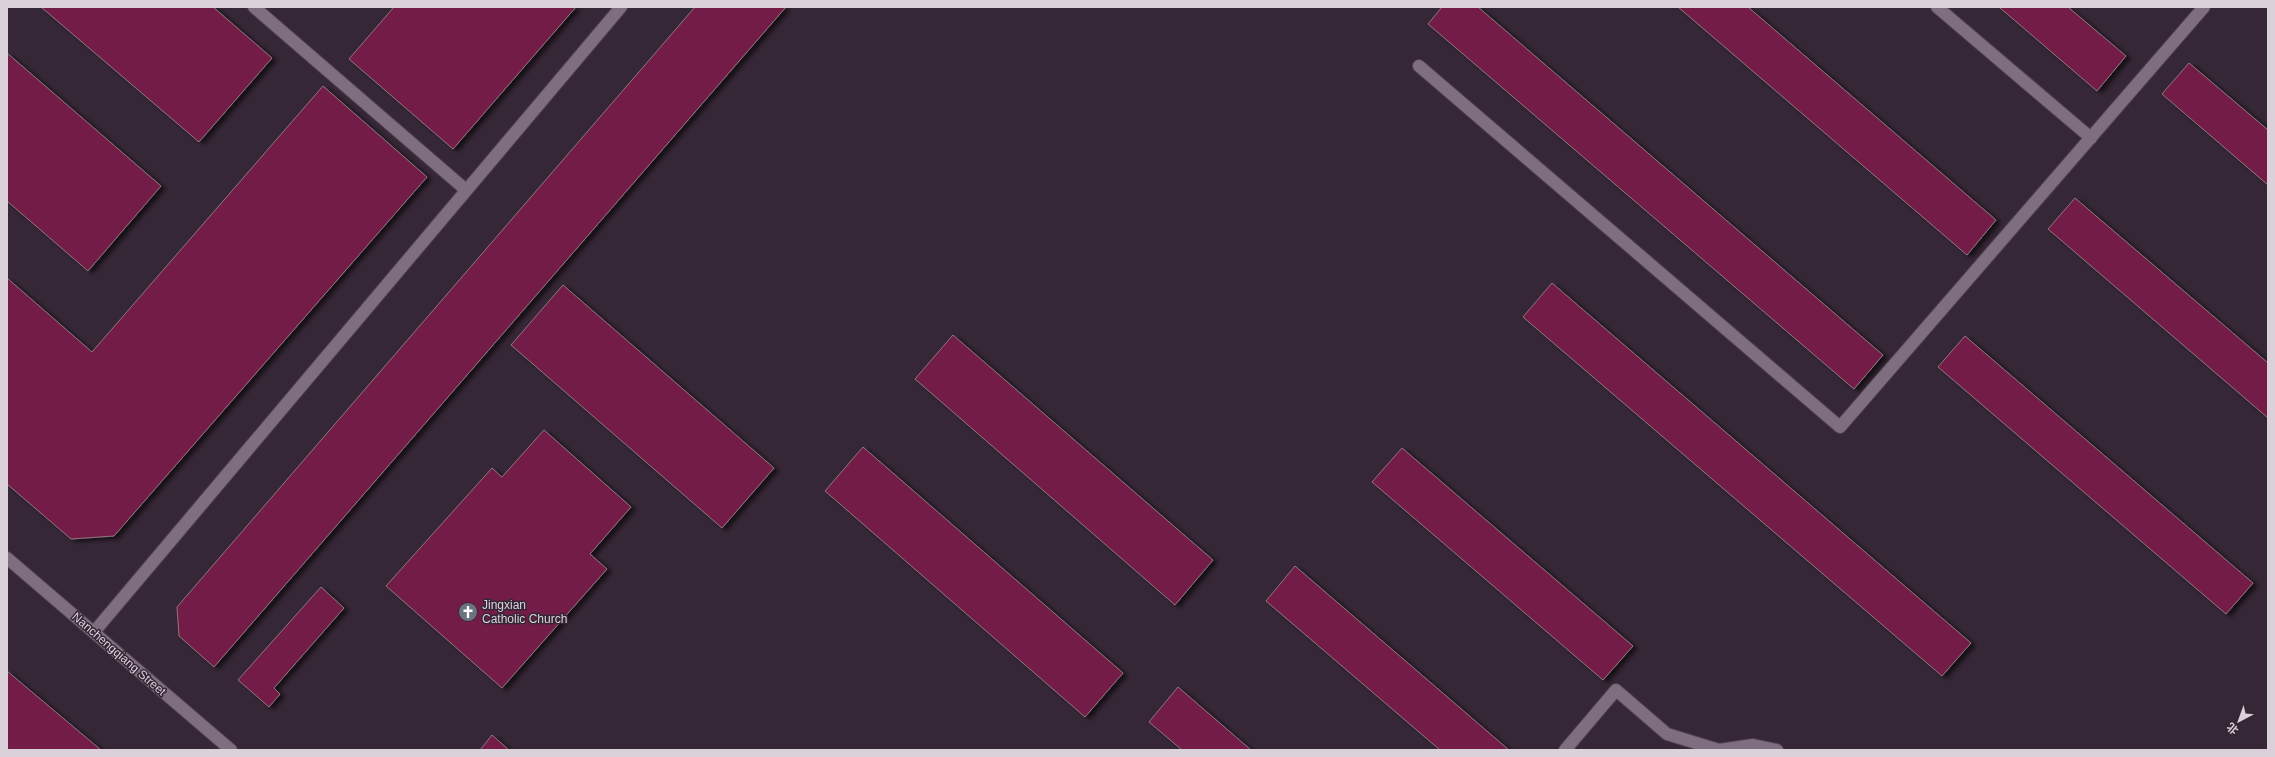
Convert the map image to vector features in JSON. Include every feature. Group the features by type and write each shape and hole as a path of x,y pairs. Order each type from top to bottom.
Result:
{"street":[{"path":"254,7 466,190"},
{"path":"94,632 621,7"},
{"path":"1937,7 2091,138"},
{"path":"1418,66 1840,427 2204,7"},
{"name":"Nanchengqiang Street","path":"7,558 231,750"},
{"path":"1565,750 1616,690 1667,734 1719,750 1753,745 1777,750"}],"building":[{"path":"41,7 213,7 272,58 199,142"},
{"path":"394,7 576,7 453,149 349,59"},
{"path":"695,7 786,7 214,667 179,636 177,607"},
{"path":"1442,7 1478,7 1883,355 1854,389 1428,24"},
{"path":"1678,7 1748,7 1996,220 1967,255"},
{"path":"1999,7 2068,7 2126,56 2097,91"},
{"path":"7,53 161,186 88,271 7,201"},
{"path":"2189,63 2268,130 2268,185 2162,94"},
{"path":"323,86 427,177 114,536 71,539 7,484 7,278 92,352"},
{"path":"2075,198 2268,363 2268,418 2048,229"},
{"path":"1552,283 1971,643 1942,676 1523,317"},
{"path":"563,285 774,468 722,528 511,345"},
{"path":"953,335 1213,560 1175,605 915,379"},
{"path":"1965,336 2253,583 2226,614 1938,367"},
{"path":"544,430 631,507 590,554 607,569 502,688 386,586 492,468 502,477"},
{"path":"863,447 1123,673 1085,717 825,491"},
{"path":"1402,448 1633,646 1603,680 1372,482"},
{"path":"1295,566 1509,750 1440,750 1266,601"},
{"path":"321,587 344,608 274,688 280,694 269,707 238,680"},
{"path":"7,671 101,750 7,750"},
{"path":"1178,687 1251,750 1182,750 1149,722"},
{"path":"492,735 509,750 480,750"}],"place":[{"name":"Jingxian Catholic Church","path":"468,612"}]}
